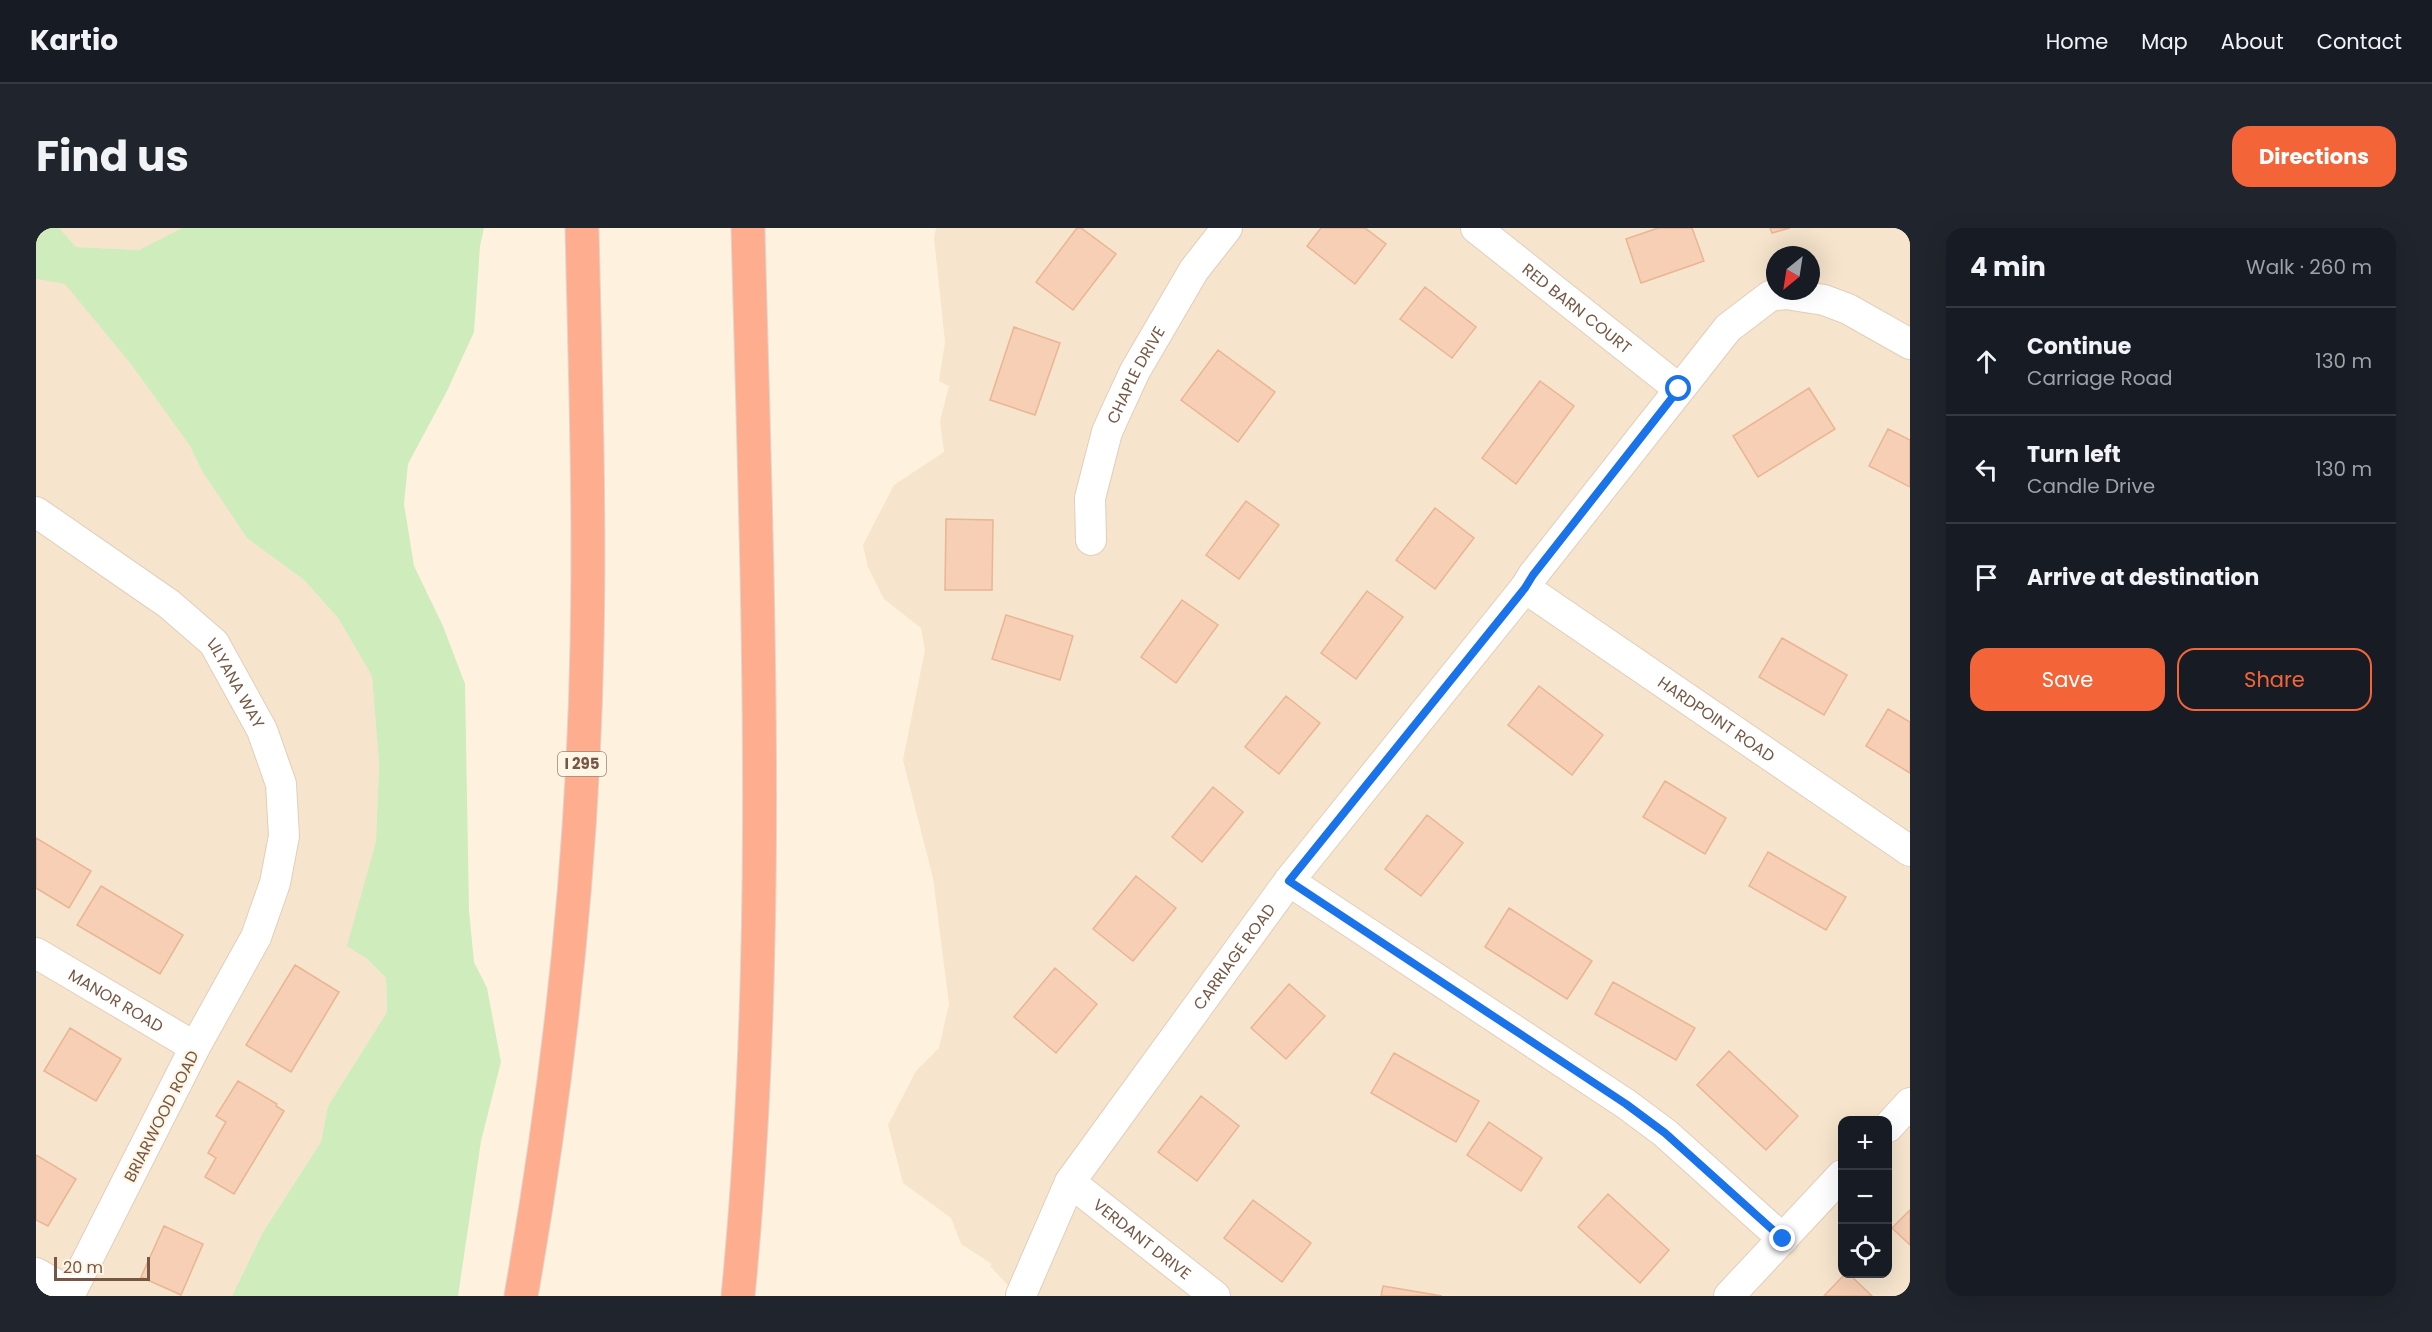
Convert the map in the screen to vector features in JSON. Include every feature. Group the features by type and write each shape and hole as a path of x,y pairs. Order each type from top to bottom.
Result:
{"highway":[{"name":"I 295","path":"521,1296 551,1104 565,988 582,759 587,645 588,529 582,228"},
{"path":"738,1296 751,1131 760,900 758,657 748,228"}],"street":[{"name":"CHAPLE DRIVE","path":"1091,540 1090,498 1107,432 1135,372 1194,270 1227,228"},
{"name":"RED BARN COURT","path":"1476,228 1679,389"},
{"name":"CARRIAGE ROAD","path":"1021,1295 1070,1182 1289,881 1525,588 1728,328 1770,296 1786,294 1824,300 1907,334"},
{"name":"LILYANA WAY","path":"36,512 169,604 214,643 241,687 262,730 281,784 284,836 275,883 256,937"},
{"name":"HARDPOINT ROAD","path":"1525,588 1910,851"},
{"path":"1289,881 1626,1104 1665,1133 1783,1239"},
{"name":"BRIARWOOD ROAD","path":"70,1295 195,1047 256,937"},
{"name":"MANOR ROAD","path":"36,953 195,1047"},
{"path":"1892,1122 1910,1103"},
{"path":"1729,1296 1838,1180"},
{"name":"VERDANT DRIVE","path":"1070,1182 1215,1296"},
{"path":"36,1273 70,1295"}],"shaded area":[{"path":"59,228 182,228 139,250 76,247"},
{"path":"936,228 1910,228 1910,1296 1014,1296 1014,1292 990,1266 992,1264 961,1244 951,1218 903,1183 888,1125 916,1071 939,1048 949,1004 933,878 903,760 925,650 921,628 884,599 868,567 863,545 894,485 944,452 940,421 949,386 939,381 945,342 934,238"},
{"path":"36,279 65,283 130,363 190,446 202,471 247,538 304,580 338,618 372,676 379,764 376,841 348,945 366,958 386,978 387,1012 328,1106 321,1142 263,1232 232,1296 36,1296"}],"green space":[{"path":"36,228 59,228 76,247 139,250 182,228 484,228 480,246 474,332 447,391 408,464 404,504 414,566 443,626 465,684 469,911 474,962 487,988 501,1062 481,1141 458,1296 232,1296 263,1232 321,1142 328,1106 387,1012 386,978 366,958 347,946 376,841 379,764 372,676 338,618 304,580 247,538 202,471 190,446 130,363 65,284 36,279"}],"building":[{"path":"1077,228 1081,228 1116,254 1073,310 1036,282"},
{"path":"1321,228 1365,228 1386,244 1355,284 1307,246"},
{"path":"1658,228 1692,228 1704,261 1641,283 1626,239"},
{"path":"1770,228 1790,228 1772,233"},
{"path":"1425,287 1476,327 1452,358 1400,319"},
{"path":"1014,327 1060,343 1035,415 990,400"},
{"path":"1218,350 1275,392 1238,442 1181,400"},
{"path":"1540,381 1574,406 1516,484 1482,458"},
{"path":"1809,388 1835,429 1758,477 1733,436"},
{"path":"1888,429 1910,440 1910,487 1869,466"},
{"path":"1246,501 1279,525 1239,579 1206,555"},
{"path":"1435,508 1474,538 1435,589 1396,560"},
{"path":"946,519 993,520 992,590 945,590"},
{"path":"1367,591 1403,617 1356,679 1321,653"},
{"path":"1182,600 1218,625 1176,683 1141,657"},
{"path":"1006,615 1073,636 1060,680 992,659"},
{"path":"1782,638 1847,675 1824,715 1759,677"},
{"path":"1539,686 1603,735 1572,775 1508,725"},
{"path":"1286,696 1320,723 1279,774 1245,747"},
{"path":"1888,709 1910,722 1910,773 1866,746"},
{"path":"1665,781 1726,818 1705,854 1643,817"},
{"path":"1213,787 1243,812 1202,862 1172,837"},
{"path":"1427,815 1463,843 1421,896 1385,869"},
{"path":"36,838 91,871 69,908 36,888"},
{"path":"1768,852 1846,897 1826,930 1749,886"},
{"path":"1136,876 1176,908 1133,961 1093,929"},
{"path":"101,886 183,935 160,974 77,925"},
{"path":"1509,908 1592,961 1567,999 1485,947"},
{"path":"295,965 339,992 291,1072 246,1045"},
{"path":"1055,968 1097,1004 1056,1053 1014,1017"},
{"path":"1613,982 1695,1028 1676,1060 1595,1014"},
{"path":"1289,984 1325,1016 1286,1059 1251,1028"},
{"path":"70,1028 121,1059 96,1101 44,1071"},
{"path":"1729,1051 1798,1116 1766,1150 1697,1085"},
{"path":"1394,1053 1479,1101 1456,1142 1371,1093"},
{"path":"238,1081 277,1104 276,1106 284,1111 234,1194 205,1177 216,1158 208,1153 226,1122 216,1116"},
{"path":"1201,1096 1239,1126 1197,1181 1158,1152"},
{"path":"1489,1122 1542,1158 1521,1191 1467,1155"},
{"path":"36,1155 76,1179 48,1226 36,1220"},
{"path":"1608,1194 1669,1250 1640,1283 1578,1227"},
{"path":"1253,1200 1311,1243 1282,1282 1224,1238"},
{"path":"1910,1210 1910,1245 1892,1228"},
{"path":"164,1226 203,1244 181,1295 141,1277"},
{"path":"1841,1278 1853,1278 1872,1296 1824,1296"},
{"path":"1383,1286 1442,1296 1381,1296"}],"route":[{"path":"1679,389 1525,588 1289,881 1626,1104 1665,1133 1783,1239"}]}
